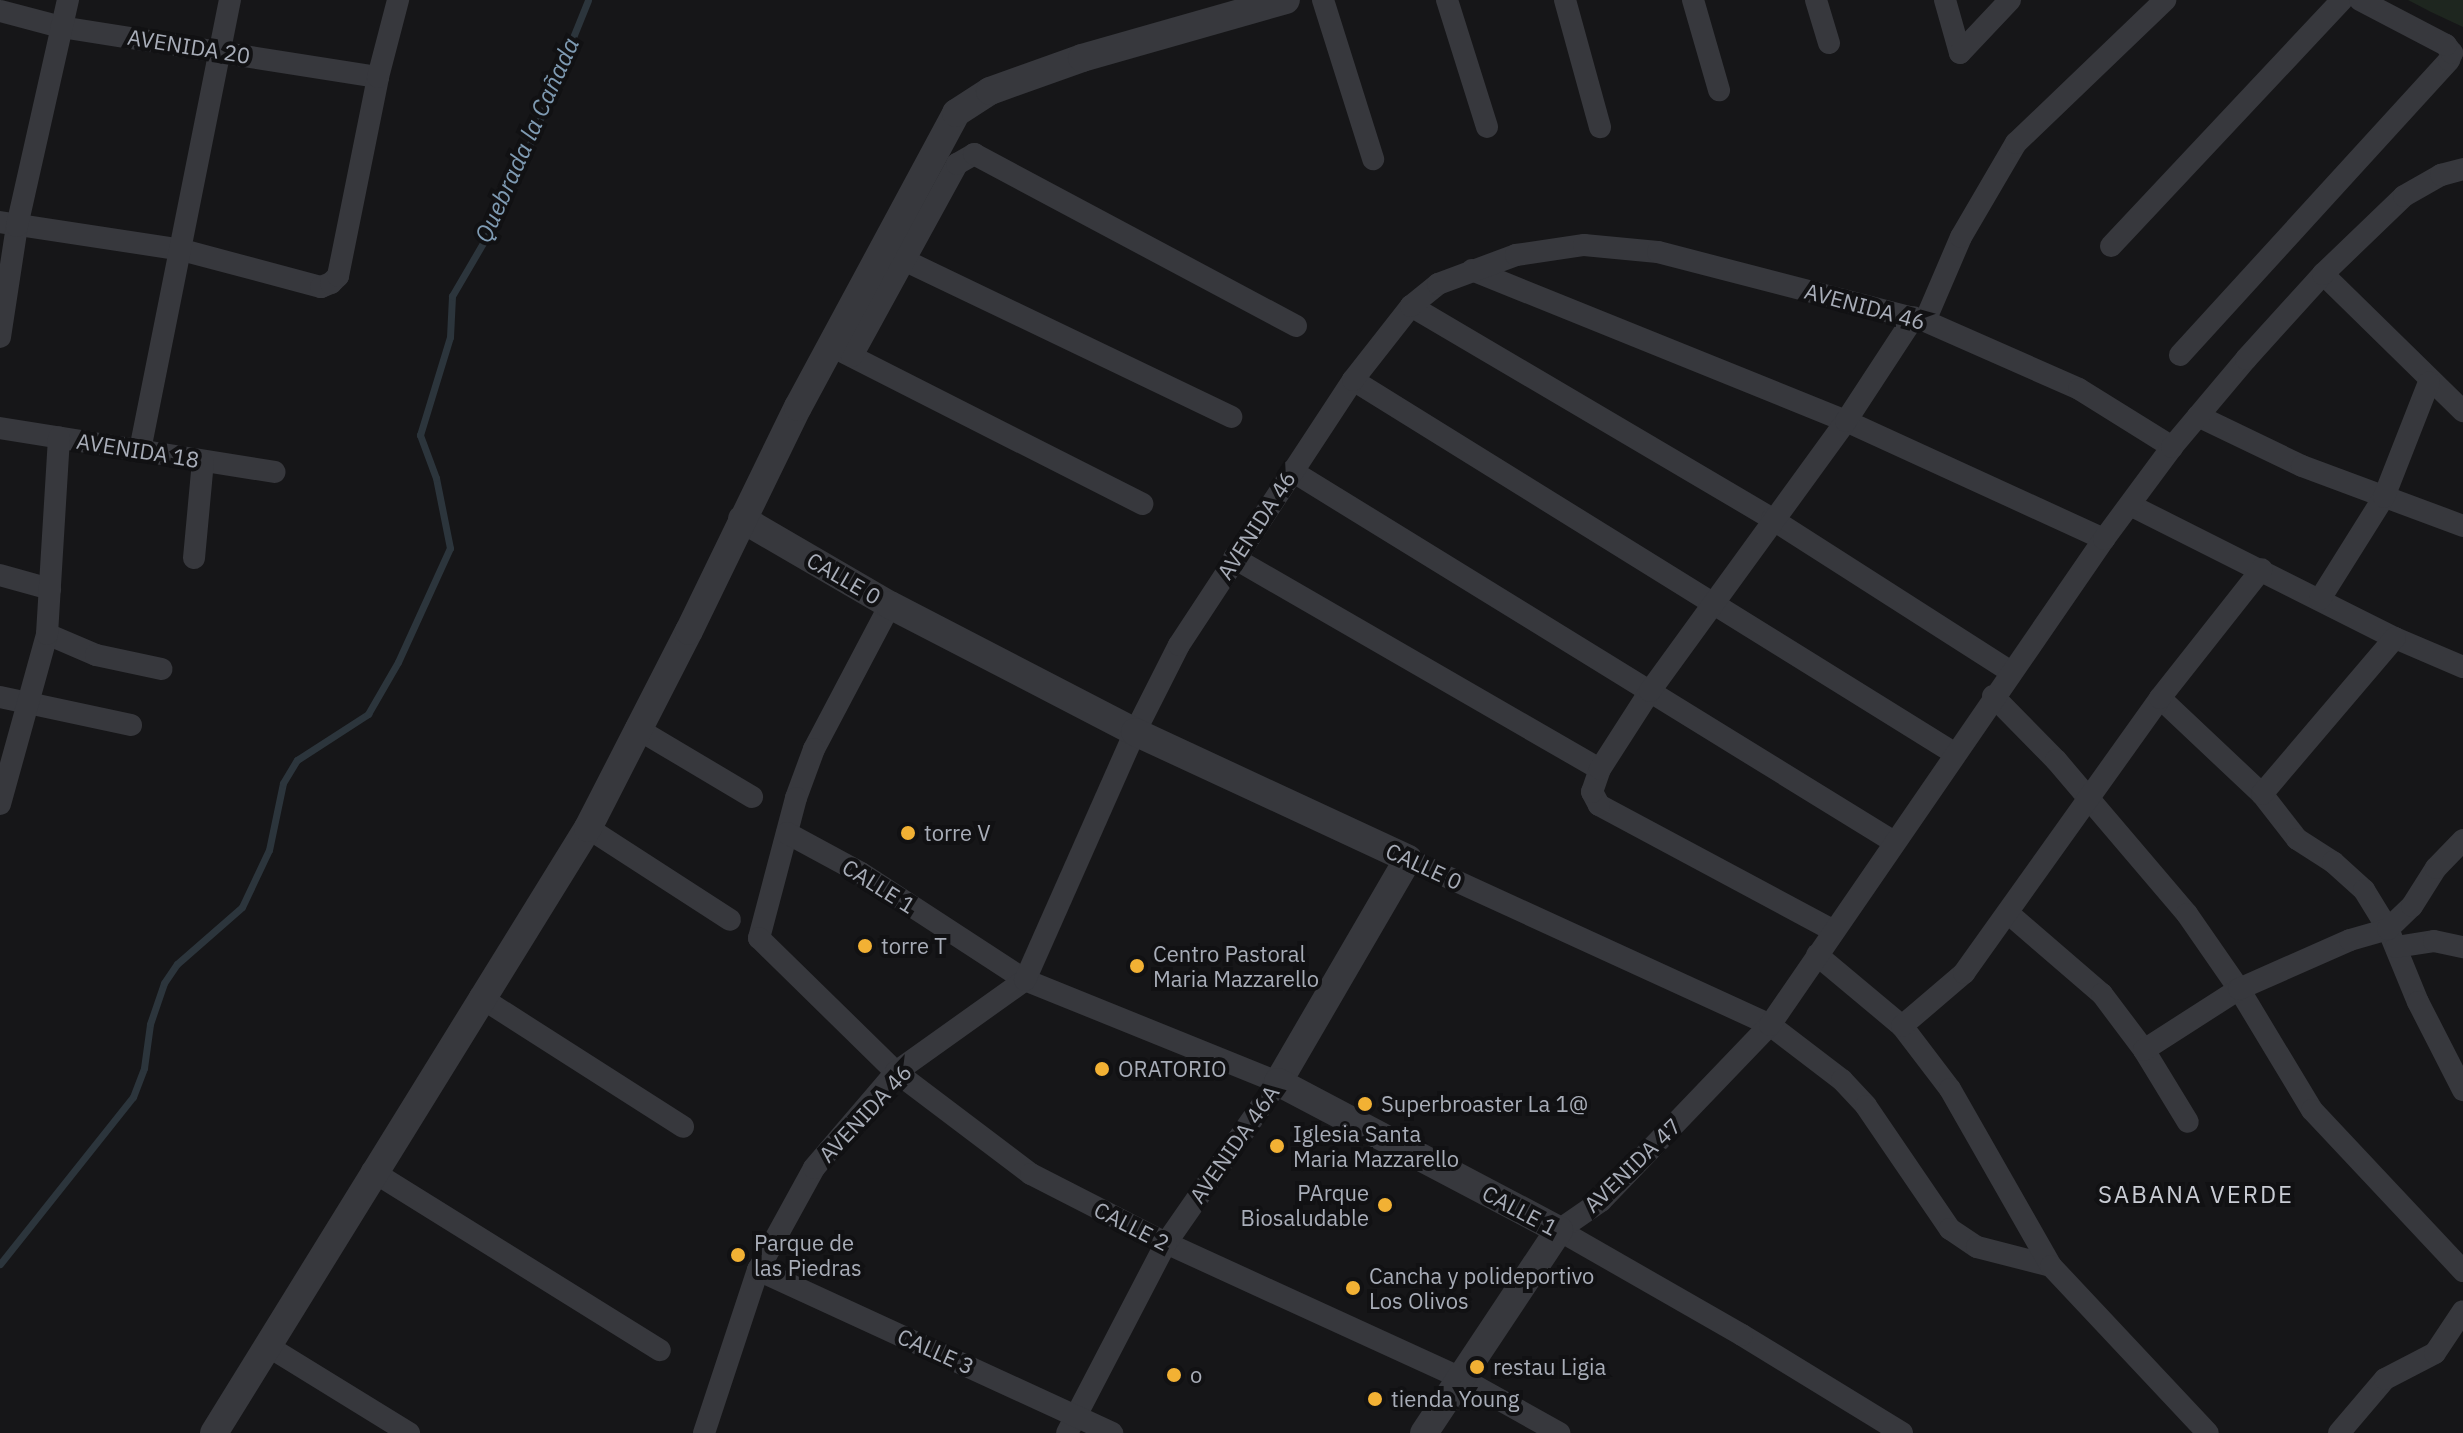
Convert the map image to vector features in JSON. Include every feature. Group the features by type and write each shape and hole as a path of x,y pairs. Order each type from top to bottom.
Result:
{"street":[{"path":"0,337 8,224 68,0"},
{"path":"140,450 182,250 217,50 230,0"},
{"path":"8,224 182,250 321,287 331,283 338,276 378,77 398,0"},
{"path":"841,351 956,113 990,91 1082,58 1286,0"},
{"path":"1323,0 1373,159"},
{"path":"1447,0 1487,127"},
{"path":"1565,0 1600,127"},
{"path":"1693,0 1719,90"},
{"path":"1816,0 1829,43"},
{"path":"1945,0 1960,53 2010,0"},
{"path":"1834,931 1599,805 1592,792 1600,769 1650,691 1772,519 1920,319 1961,237 2016,143 2165,0"},
{"path":"2111,246 2342,0"},
{"path":"2180,355 2449,60 2452,53 2446,45 2360,0"},
{"name":"AVENIDA 20","path":"0,11 61,27 378,77"},
{"path":"214,1433 372,1171 588,828 636,728 689,631 742,519 841,351 904,260 957,164 974,154 1296,326"},
{"name":"AVENIDA 47","path":"1424,1433 1559,1230 1601,1201 1770,1025 2010,671 2172,447 2323,274 2404,196 2441,175 2463,169"},
{"name":"AVENIDA 46","path":"704,1433 758,1270 814,1168 896,1072 1025,980 1135,732 1179,645 1353,380 1411,306 1438,284 1516,255 1584,245 1658,252 1920,319 2079,389 2172,447"},
{"path":"904,260 1231,417"},
{"path":"1472,270 1846,421 2104,539"},
{"path":"2323,274 2429,382 2463,411"},
{"path":"1411,306 1772,519 2010,671"},
{"path":"841,351 1142,504"},
{"path":"1353,380 1954,753"},
{"path":"2320,599 2384,497 2429,382"},
{"path":"2198,416 2302,466 2463,526"},
{"name":"AVENIDA 18","path":"0,428 275,472"},
{"path":"0,804 47,634 59,437"},
{"path":"194,558 203,461"},
{"path":"1292,471 1894,842"},
{"path":"2130,505 2395,638 2463,667"},
{"name":"CALLE 0","path":"742,519 890,605 1135,732 1770,1025 1842,1080 1866,1106 1950,1229 1977,1247 2051,1266"},
{"path":"1234,558 1600,769"},
{"path":"1902,1026 1964,973 2160,698 2262,569"},
{"path":"0,575 50,589"},
{"path":"787,833 814,749 890,605"},
{"path":"47,634 96,655 162,669"},
{"path":"2262,794 2395,638"},
{"path":"1993,696 2088,798 2187,914 2239,989 2312,1110 2463,1271"},
{"path":"0,697 131,725"},
{"path":"2160,698 2262,794 2297,839 2333,862 2364,890 2392,938 2418,1002 2463,1090"},
{"path":"636,728 752,797"},
{"path":"588,828 730,920"},
{"name":"CALLE 2","path":"787,833 759,938 896,1072 1031,1174 1166,1243 1459,1377 1559,1433"},
{"name":"CALLE 1","path":"787,833 861,873 1025,980 1278,1082 1559,1230 1742,1335 1902,1433"},
{"path":"2392,938 2436,868 2463,840"},
{"name":"AVENIDA 46A","path":"1072,1424 1166,1243 1278,1082 1408,859"},
{"path":"2008,913 2102,994 2144,1050 2188,1122"},
{"path":"2144,1050 2239,989 2350,940 2392,938 2463,947"},
{"path":"1817,955 1902,1026 1950,1089 2051,1266 2208,1433"},
{"path":"480,997 683,1127"},
{"path":"372,1171 660,1350"},
{"name":"CALLE 3","path":"758,1270 1072,1424 1112,1433"},
{"path":"2339,1433 2385,1379 2435,1353 2463,1311"},
{"path":"266,1345 409,1433"}],"shaded area":[{"path":"2408,0 2463,0 2463,27 2431,12"}],"waterway":[{"name":"Quebrada la Cañada","path":"0,1264 133,1097 144,1068 150,1024 164,983 177,964 242,907 269,850 283,783 297,760 368,714 398,662 450,548 436,478 420,435 450,337 452,296 500,214 501,203 519,171 588,0"}],"place":[{"name":"torre V","path":"908,833"},
{"name":"torre T","path":"865,946"},
{"name":"Centro Pastoral Maria Mazzarello","path":"1137,966"},
{"name":"ORATORIO","path":"1102,1069"},
{"name":"Superbroaster La 1@","path":"1365,1104"},
{"name":"Iglesia Santa Maria Mazzarello","path":"1277,1146"},
{"name":"PArque Biosaludable","path":"1385,1205"},
{"name":"Parque de las Piedras","path":"738,1255"},
{"name":"Cancha y polideportivo Los Olivos","path":"1353,1288"},
{"name":"restau Ligia","path":"1477,1367"},
{"name":"o","path":"1174,1375"},
{"name":"tienda Young","path":"1375,1399"}],"district":[{"name":"SABANA VERDE","path":"2196,1195"}]}
